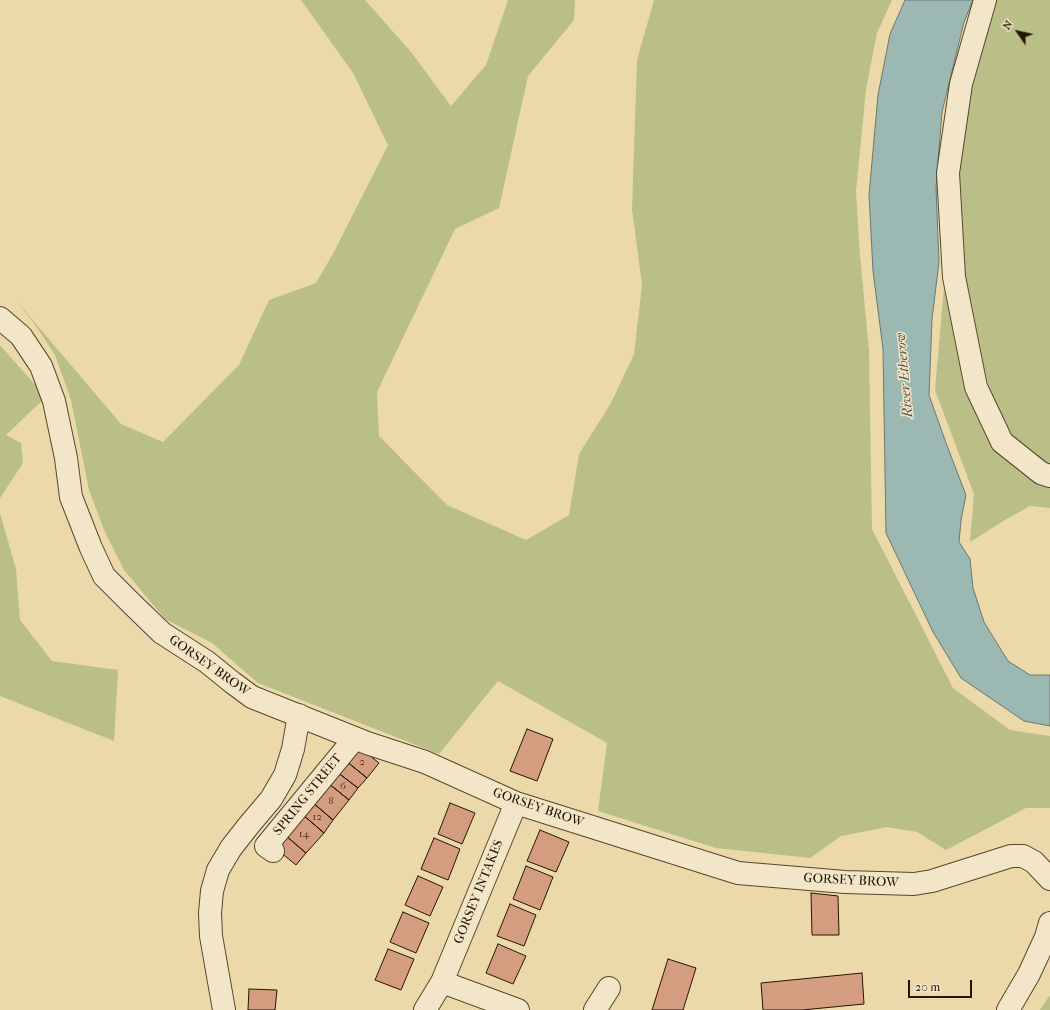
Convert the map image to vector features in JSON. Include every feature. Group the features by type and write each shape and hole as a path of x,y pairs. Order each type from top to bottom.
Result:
{"street":[{"path":"985,0 961,84 948,173 954,278 976,387 1002,442 1041,473 1050,476"},
{"name":"GORSEY BROW","path":"0,318 21,336 41,366 54,401 66,458 72,498 91,548 104,576 162,633 206,662 252,697 355,738 426,762 516,803 738,873 845,882 914,884 932,881 1011,856 1023,856 1034,862 1050,879"},
{"path":"224,1010 211,936 210,912 212,891 218,870 231,848 249,825 272,800 285,775 293,749 299,715"},
{"name":"SPRING STREET","path":"273,852 266,846 355,738"},
{"name":"GORSEY INTAKES","path":"426,1010 442,982 516,803"},
{"path":"1008,1010 1029,974 1046,937 1050,924"},
{"path":"442,982 518,1010"},
{"path":"595,1010 609,988"}],"green space":[{"path":"301,0 365,0 411,52 451,106 486,65 508,0 575,0 574,20 528,76 499,208 455,229 377,392 379,436 447,505 526,540 569,515 579,454 611,403 634,354 642,285 632,209 637,60 654,0 892,0 877,33 866,89 856,192 869,351 872,529 953,688 1010,730 1050,736 1050,808 1026,808 946,850 917,832 887,827 841,836 810,858 716,848 598,811 607,743 498,681 439,754 258,683 212,643 165,619 124,570 104,530 89,490 71,400 55,355 36,326 14,298 121,424 163,442 239,365 269,300 316,283 335,250 388,145 353,73"},
{"path":"991,0 1050,0 1050,508 1030,506 970,542 974,494 935,390 944,287 969,396 1001,423 987,380 959,271 953,173 965,86"},
{"path":"0,345 46,397 6,435 21,443 23,463 0,498"},
{"path":"0,513 16,569 20,620 52,661 118,670 114,741 0,696"},
{"path":"1050,995 1050,1010 1040,1010"}],"water":[{"name":"River Etherow","path":"905,0 973,0 964,22 942,112 936,187 939,262 932,319 929,395 966,495 961,520 959,542 970,559 973,588 984,622 1008,661 1030,675 1050,675 1050,726 1024,721 961,678 933,632 886,533 883,349 873,271 869,195 878,95 890,34"}],"building":[{"path":"527,729 553,739 537,781 510,771"},
{"path":"358,746 379,763 367,778 346,761"},
{"path":"346,761 367,778 358,788 337,772"},
{"path":"337,772 358,788 349,800 328,783"},
{"path":"328,783 349,800 333,820 312,802"},
{"path":"312,802 333,820 324,833 302,814"},
{"path":"450,803 475,813 462,844 438,834"},
{"path":"302,814 324,833 306,853 285,835"},
{"path":"540,830 569,842 556,872 527,861"},
{"path":"285,835 306,853 296,865 274,847"},
{"path":"434,838 460,849 448,880 421,869"},
{"path":"526,866 553,877 540,910 513,899"},
{"path":"418,876 443,887 430,916 405,905"},
{"path":"811,893 838,896 839,935 812,935"},
{"path":"510,904 536,915 524,946 497,936"},
{"path":"403,912 429,923 416,953 390,942"},
{"path":"498,944 526,956 513,984 486,973"},
{"path":"388,949 414,959 401,990 375,980"},
{"path":"668,959 696,968 683,1010 652,1010"},
{"path":"862,973 864,1004 802,1010 763,1010 761,983"},
{"path":"249,989 277,990 275,1010 248,1010"}]}
